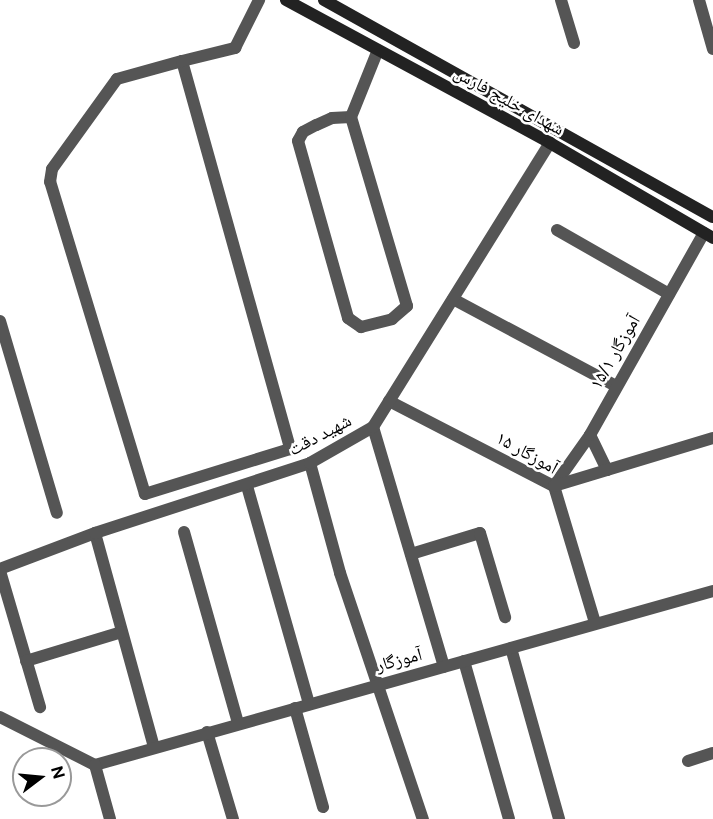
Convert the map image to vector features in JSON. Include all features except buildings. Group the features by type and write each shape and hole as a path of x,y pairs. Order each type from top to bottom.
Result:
{"main road":[{"name":"شهدای خلیج فارس","path":"286,0 550,143 709,235"},
{"name":"شهدای خلیج فارس","path":"324,0 713,216"},
{"path":"420,73 428,58"}],"street":[{"path":"182,62 290,449 145,494 50,182 52,169 117,79 235,48 259,0"},
{"path":"561,0 574,43"},
{"path":"699,0 713,49"},
{"path":"351,117 332,118 316,125 303,132 298,141 348,318 361,327 392,319 407,306 351,117 378,50"},
{"name":"شهید دقت","path":"0,570 95,533 247,486 310,463 373,427 550,143"},
{"path":"557,230 669,294"},
{"name":"آموزگار ۱۵/۱","path":"554,486 590,435 669,294 709,235"},
{"path":"453,298 616,386"},
{"path":"0,321 57,513"},
{"name":"آموزگار ۱۵","path":"389,401 554,486 595,623"},
{"path":"373,427 444,667"},
{"path":"590,435 607,470"},
{"path":"554,486 713,438"},
{"path":"310,463 340,573 423,819"},
{"path":"247,486 309,704"},
{"path":"184,532 238,723"},
{"path":"95,533 154,747"},
{"path":"411,554 480,533 505,617"},
{"path":"0,570 39,707"},
{"name":"آموزگار","path":"95,765 713,591"},
{"path":"26,661 122,632"},
{"path":"511,648 558,819"},
{"path":"464,661 509,819"},
{"path":"295,708 323,807"},
{"path":"0,717 95,765 110,819"},
{"path":"207,732 233,819"},
{"path":"688,761 713,753"}]}
